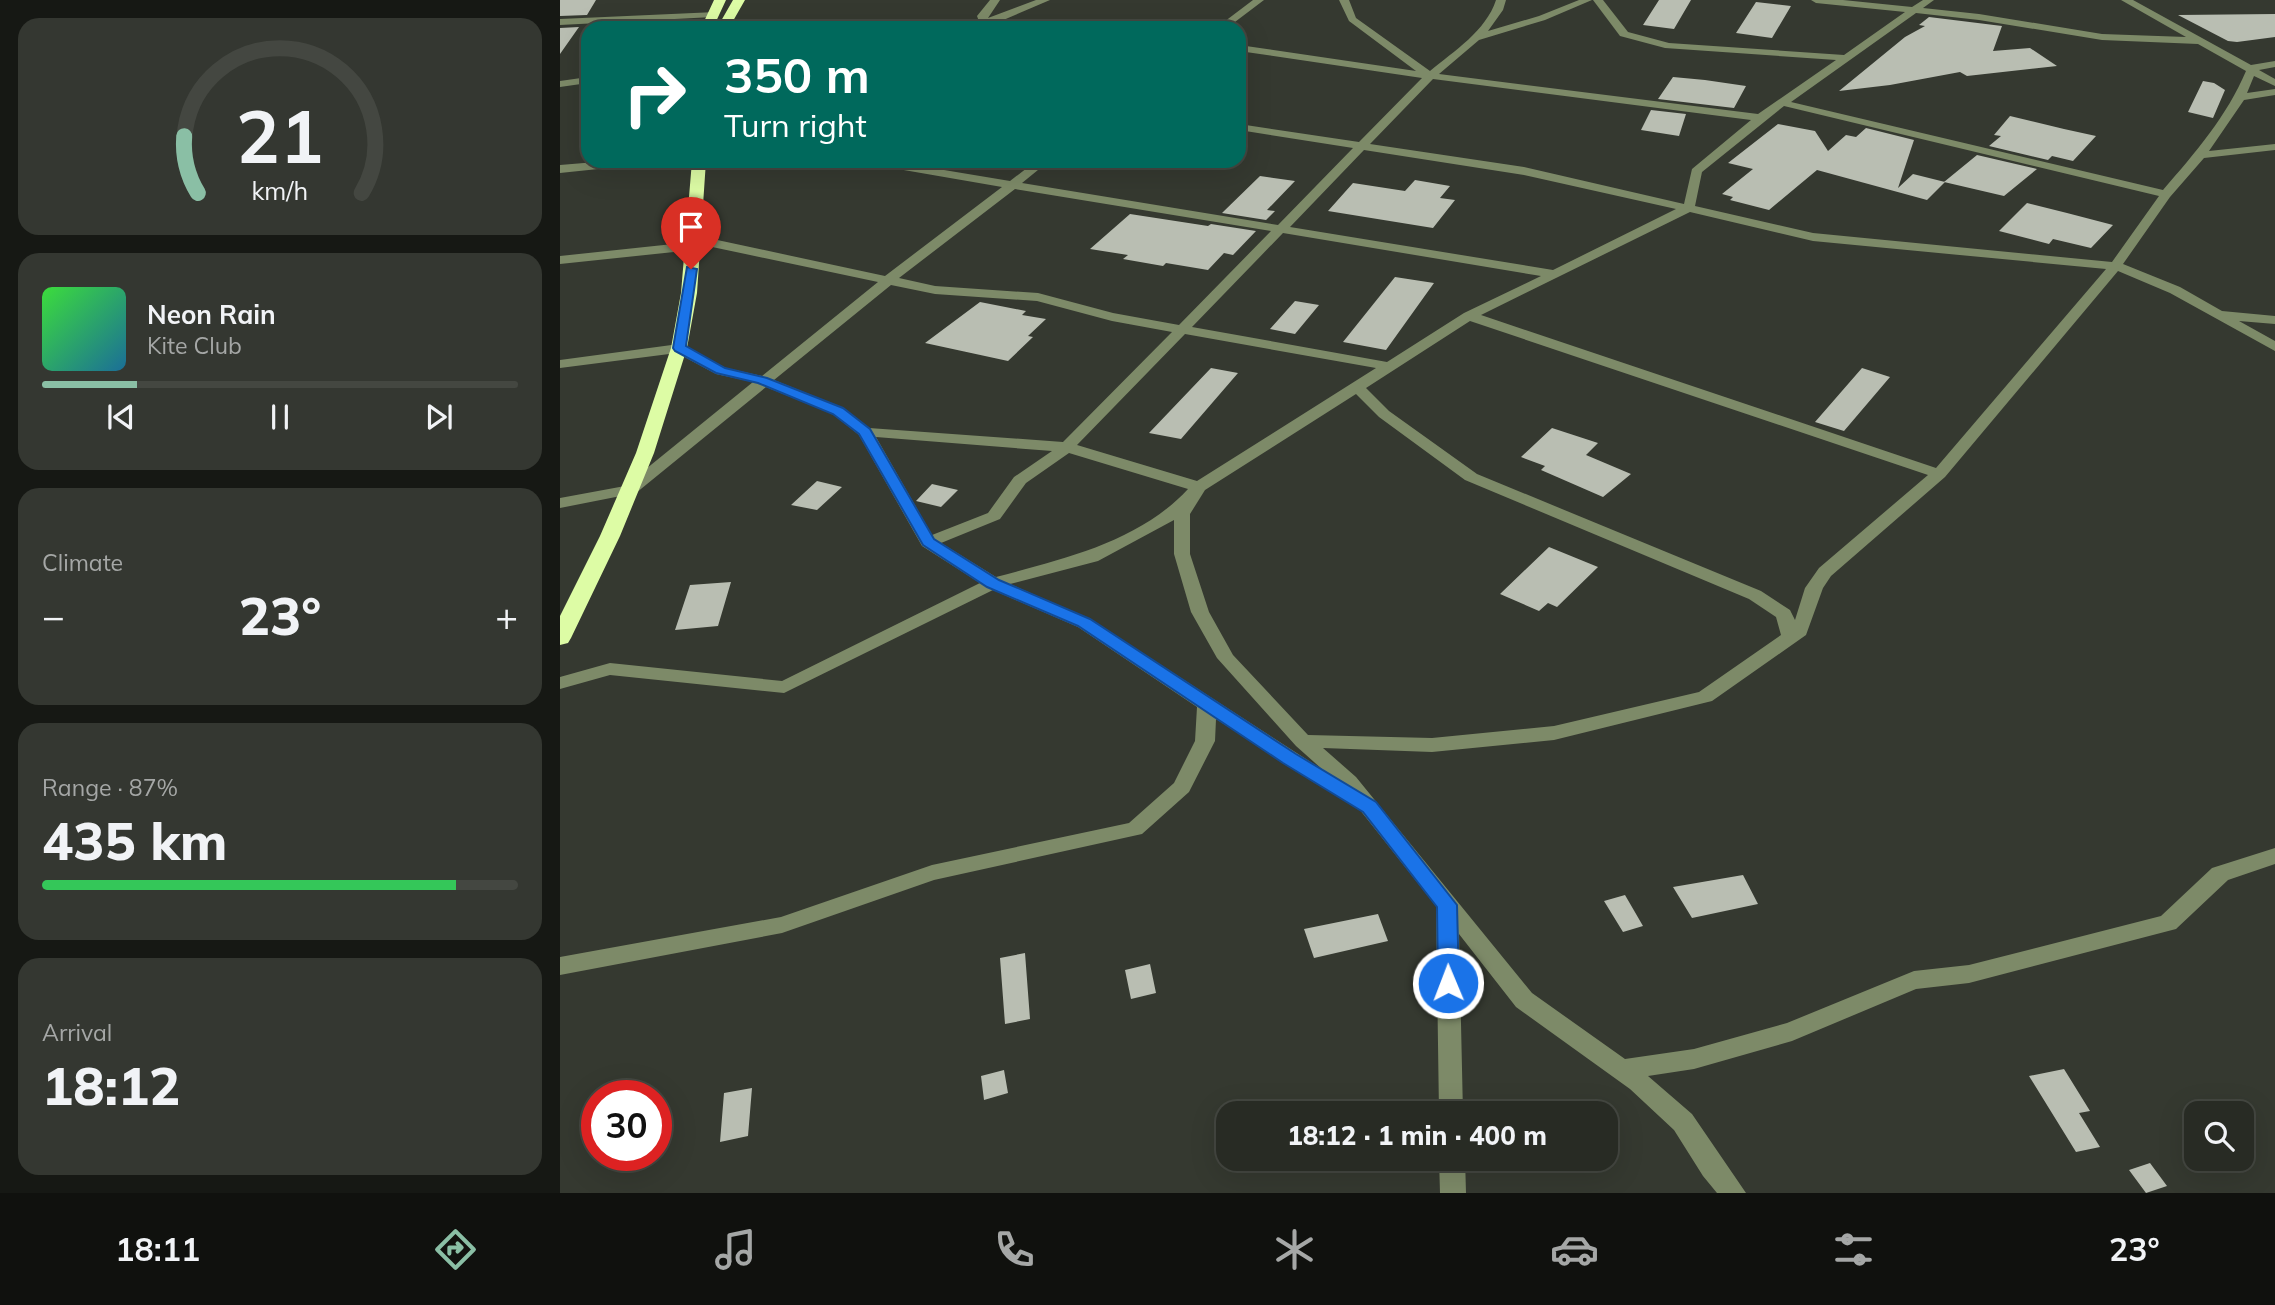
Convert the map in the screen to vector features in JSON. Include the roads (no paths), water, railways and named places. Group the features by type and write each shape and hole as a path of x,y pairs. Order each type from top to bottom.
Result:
{"highway":[{"path":"709,21 720,0"},
{"path":"726,21 739,0"},
{"path":"713,13 730,13"},
{"path":"560,638 630,490 645,453 679,348 689,293 698,168"}],"street":[{"path":"983,21 982,16 995,0"},
{"path":"994,21 1045,0"},
{"path":"1230,21 1259,0"},
{"path":"1344,0 1352,19 1430,76"},
{"path":"929,542 994,516 1020,480 1066,447 1430,76 1475,38 1500,8 1501,0"},
{"path":"1475,38 1542,18 1587,0"},
{"path":"1598,0 1624,34 1670,46 1847,58"},
{"path":"1816,0 2054,27 2102,37 2198,41"},
{"path":"1689,208 1696,172 1760,118 1929,0"},
{"path":"2126,0 2275,83"},
{"path":"560,22 713,13"},
{"path":"1246,49 1430,76 1760,118"},
{"path":"2234,58 2275,58"},
{"path":"2252,68 2275,64"},
{"path":"1303,741 1432,745 1554,733 1705,697 1800,631 1814,588 1825,572 1939,474 2117,266 2166,194 2200,155 2240,97 2252,68"},
{"path":"560,84 581,81"},
{"path":"2240,97 2275,92"},
{"path":"1783,103 2166,194"},
{"path":"1246,128 1524,171 1813,237 2117,266 2175,290 2275,347"},
{"path":"2200,155 2275,147"},
{"path":"560,169 581,167"},
{"path":"913,168 1554,274"},
{"path":"560,503 630,490 762,380 1034,168"},
{"path":"560,682 610,669 784,687 993,583 1092,556 1176,512 1199,487 1469,316 1689,208"},
{"path":"560,260 693,242 935,290 1038,297 1112,317 1387,366"},
{"path":"2217,314 2275,320"},
{"path":"1469,316 1939,474"},
{"path":"560,364 679,348 720,371 762,380 838,411 865,432 929,542 993,583 1084,623 1369,807"},
{"path":"1356,386 1384,414 1471,477 1755,595 1784,614 1791,637"},
{"path":"865,432 1066,447 1199,487"},
{"path":"1199,487 1182,514 1182,554 1200,612 1226,657 1303,741 1349,782 1524,1000 1620,1070 1683,1122 1712,1168 1733,1193"},
{"path":"560,966 782,925 932,873 1135,829 1182,787 1205,741 1207,704"},
{"path":"1620,1070 1694,1059 1792,1031 1914,980 1969,974 2168,923 2220,874 2275,856"},
{"path":"1447,905 1451,1101"},
{"path":"1452,1171 1453,1193"}]}
